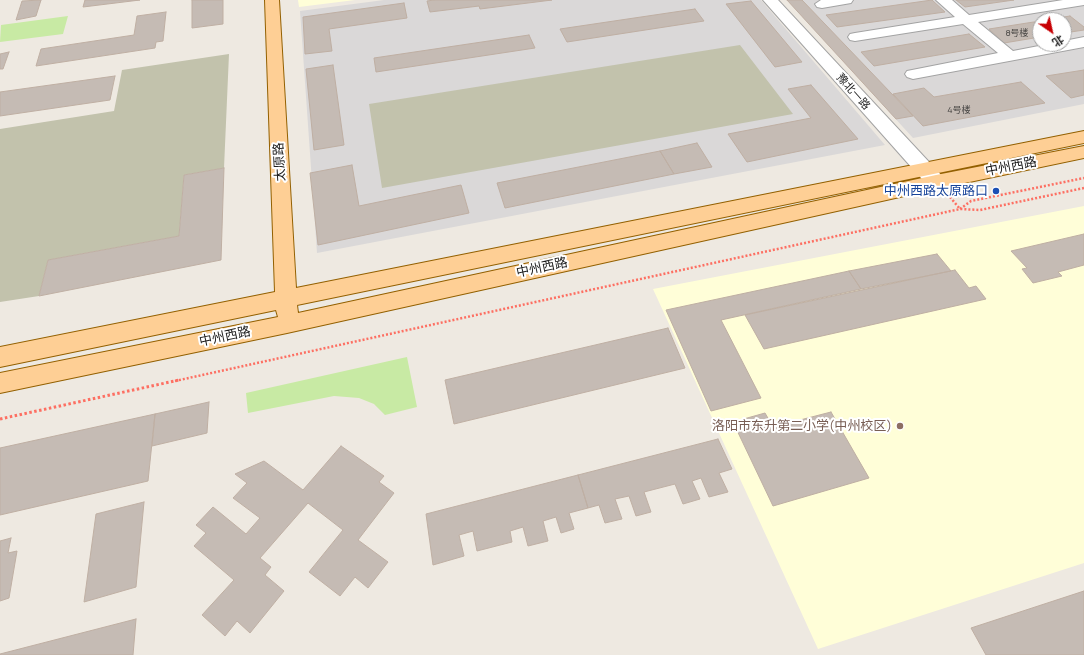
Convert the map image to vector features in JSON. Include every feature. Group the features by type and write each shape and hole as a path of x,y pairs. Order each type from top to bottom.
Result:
{"main road":[{"name":"太原路","path":"272,0 287,324"},
{"name":"中州西路","path":"0,383 287,324 930,176 1084,137"},
{"name":"中州西路","path":"0,357 286,299 930,176 1084,152"}],"street":[{"name":"豫北一路","path":"770,0 930,176"},
{"path":"822,4 846,0"},
{"path":"943,0 1010,56"},
{"path":"855,37 1063,2 1084,1"},
{"path":"1063,2 1084,17"},
{"path":"913,74 1084,42"}],"path":[{"path":"960,209 971,201 1084,178"},
{"path":"0,419 960,209 980,210 1084,188"}],"shaded area":[{"path":"298,0 355,0 299,7"},
{"path":"384,0 761,0 885,145 317,253 300,11"},
{"path":"787,0 1084,0 1084,104 913,138"},
{"path":"740,45 793,114 382,188 369,104"},
{"path":"229,54 224,168 184,175 179,236 48,260 39,296 0,302 0,129 114,111 122,70"},
{"name":"洛阳市东升第二小学(中州校区)","path":"1084,206 1084,563 818,649 653,289"}],"green space":[{"path":"68,16 63,34 0,42 1,25"},
{"path":"407,357 417,407 385,415 374,404 359,398 334,396 248,413 246,393"}],"building":[{"path":"41,0 36,16 16,20 22,1"},
{"path":"85,0 140,0 83,7"},
{"path":"192,0 223,0 223,24 192,28"},
{"path":"552,0 480,9 479,6 430,12 427,1"},
{"path":"787,0 802,0 913,116 896,119"},
{"path":"932,0 945,12 837,27 826,15"},
{"path":"956,0 1014,0 965,7"},
{"path":"751,1 802,62 775,67 726,4"},
{"path":"404,3 407,18 329,29 332,51 305,54 303,17"},
{"path":"695,9 704,21 567,42 560,29"},
{"path":"166,12 163,41 156,42 155,48 36,66 41,49 134,35 137,16"},
{"path":"1072,18 1084,27 1084,30 1072,32"},
{"path":"1032,22 1032,38 1004,43 989,29"},
{"path":"969,34 985,47 874,66 861,52"},
{"path":"529,35 535,48 376,72 374,58"},
{"path":"9,52 3,69 0,69 0,54"},
{"path":"333,65 344,145 314,150 306,69"},
{"path":"1084,70 1084,95 1071,98 1046,76"},
{"path":"115,76 110,100 0,116 0,92"},
{"path":"1021,82 1045,103 923,126 893,94 924,88 934,97"},
{"path":"811,85 858,139 747,162 728,134 811,118 788,89"},
{"path":"697,143 712,167 674,174 660,151"},
{"path":"660,151 674,174 505,208 497,183"},
{"path":"352,165 359,206 461,185 469,213 318,245 310,173"},
{"path":"224,168 221,260 39,296 48,260 179,236 184,175"},
{"path":"1084,234 1084,265 1058,272 1062,276 1033,283 1022,269 1027,268 1011,251"},
{"path":"937,254 951,271 861,289 849,271"},
{"path":"955,270 969,288 976,286 986,299 764,349 745,315"},
{"path":"849,271 861,289 721,320 761,398 711,411 666,310"},
{"path":"668,328 685,368 454,424 445,380"},
{"path":"209,402 207,433 152,446 155,414"},
{"path":"831,412 869,478 773,506 733,422 765,413 773,427"},
{"path":"155,414 148,481 0,515 0,448"},
{"path":"718,439 732,469 719,473 728,492 709,497 701,478 692,481 700,499 683,504 675,484 644,492 651,512 636,516 629,496 615,499 622,519 605,523 599,505 588,508 578,475"},
{"path":"341,446 384,476 379,482 394,493 358,540 388,562 368,588 355,577 340,596 309,572 343,530 308,503 260,558 271,567 265,575 284,591 250,633 237,621 225,636 202,615 234,580 194,546 206,533 196,525 213,507 246,534 260,518 233,498 247,483 235,474 264,461 303,490"},
{"path":"578,475 588,508 569,513 574,529 561,533 556,517 543,521 548,541 528,546 523,527 510,531 512,542 477,551 473,531 459,535 464,556 433,565 426,514"},
{"path":"144,502 136,587 84,602 96,514"},
{"path":"11,538 8,553 17,551 9,598 0,601 0,541"},
{"path":"1084,591 1084,655 986,655 971,628"},
{"path":"136,619 133,655 0,655 0,654"}],"place":[{"name":"中州西路太原路口","path":"996,191"},
{"name":"洛阳市东升第二小学(中州校区)","path":"900,426"}]}
